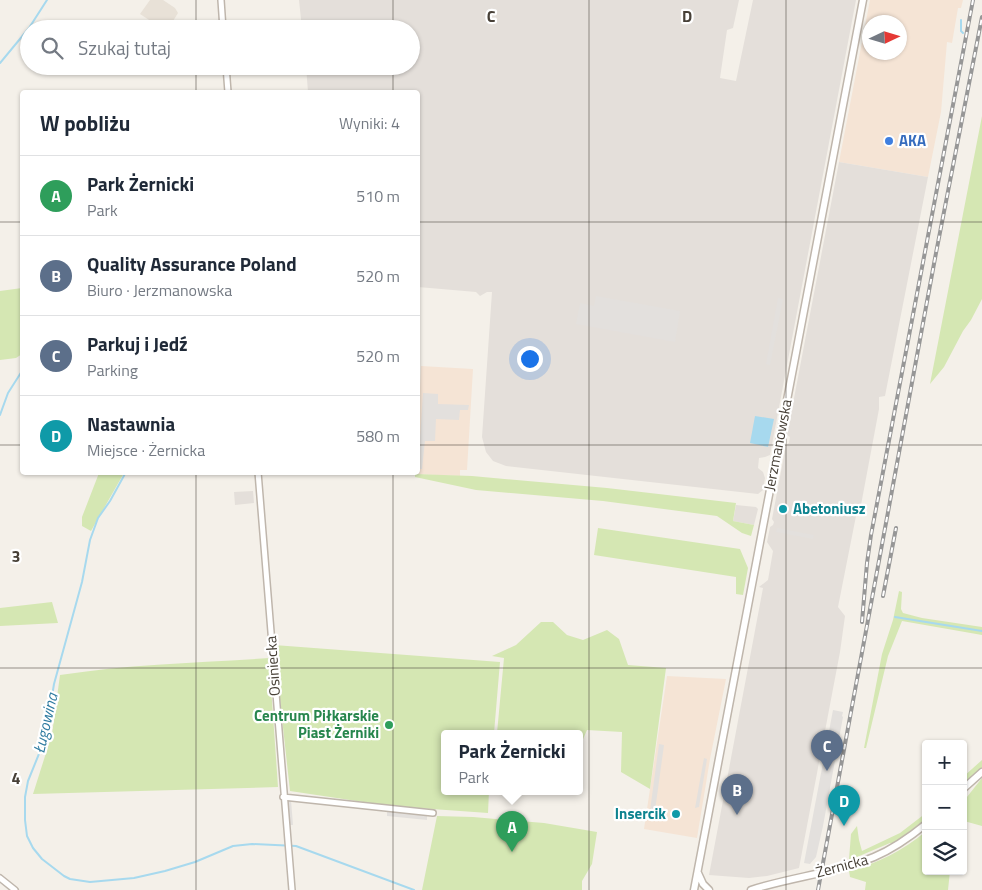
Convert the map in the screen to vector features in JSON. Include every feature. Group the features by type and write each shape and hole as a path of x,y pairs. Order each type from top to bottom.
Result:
{"street":[{"path":"221,0 222,20"},
{"name":"Jerzmanowska","path":"694,890 863,0"},
{"path":"227,75 228,90"},
{"name":"Osiniecka","path":"258,475 292,890"},
{"path":"967,786 982,772"},
{"path":"283,797 433,813"},
{"name":"Żernicka","path":"751,890 854,864 874,857 897,846 922,827"},
{"path":"697,872 703,884 709,890"},
{"path":"0,878 15,890"}],"shaded area":[{"path":"150,0 163,0 175,8 178,13 174,20 149,20 140,14"},
{"path":"299,0 739,0 733,28 727,30 720,78 736,81 753,0 856,0 770,455 759,458 758,468 763,472 765,478 763,490 758,494 506,466 493,461 486,452 482,437 492,292 487,292 480,296 476,292 420,287 420,90 308,90 307,75 420,75 420,20 301,20"},
{"path":"870,0 963,0 961,8 958,8 952,43 947,42 941,112 928,177 839,162 862,42 862,60 907,60 907,15 867,15"},
{"path":"839,162 928,177 885,396 879,397 879,409 861,505 856,516 838,607 845,616 840,652 799,868 767,876 749,878 709,875 763,588 759,587 768,580 773,551 767,542 770,527 774,522 772,519 786,445 789,443 790,437 787,435"},
{"path":"596,296 680,311 675,342 576,324 580,303 594,306"},
{"path":"778,298 783,299 770,365 766,364"},
{"path":"421,366 473,369 467,470 460,470 460,476 420,474"},
{"path":"423,393 438,394 438,404 469,405 468,410 460,410 459,420 436,419 435,441 425,441 422,469 420,469"},
{"path":"253,491 254,503 235,505 234,492"},
{"path":"736,505 756,507 758,509 754,525 733,521"},
{"path":"777,528 814,535 813,539 776,532"},
{"path":"667,676 726,679 697,838 644,829"},
{"path":"833,710 843,712 843,717 823,826 816,857 810,864 804,863"},
{"path":"659,744 664,745 654,818 649,818"},
{"path":"704,758 707,759 699,807 695,808"},
{"path":"291,800 293,825 289,825 287,802"},
{"path":"387,811 427,815 427,820 387,816"}],"green space":[{"path":"982,116 982,299 944,367 930,384"},
{"path":"20,288 20,355 16,358 0,360 0,291"},
{"path":"420,474 472,476 607,488 736,503 733,521 754,525 751,536 742,533 717,516 603,501 476,490 415,477 415,475"},
{"path":"98,475 123,475 91,531 82,526 82,517"},
{"path":"598,528 740,549 748,568 743,595 736,594 736,577 594,555"},
{"path":"899,591 902,592 901,609 903,613 922,618 982,627 982,635 902,621 888,656 866,748 864,748 882,654 893,620"},
{"path":"52,602 58,623 0,626 0,608"},
{"path":"541,622 553,622 567,635 583,640 607,630 619,639 628,665 666,668 650,789 621,772 622,732 587,730 583,739 583,730 497,730 504,658 492,656 516,645"},
{"name":"Centrum Piłkarskie Piast Żerniki","path":"274,645 500,662 494,730 441,730 441,795 489,795 488,813 390,806 290,791"},
{"path":"269,658 278,787 33,794 52,734 60,675 138,666"},
{"path":"982,760 982,768 967,781 967,773"},
{"path":"982,778 982,826 967,822 967,797"},
{"path":"437,816 544,823 597,832 592,864 582,881 582,890 422,890"},
{"path":"922,816 922,822 893,844 890,843 849,859 851,834 857,826 862,851 900,833"},
{"path":"922,834 922,875 950,875 948,890 865,890 866,882 850,877 849,871 890,856"}],"water":[{"path":"755,416 774,419 768,447 750,443"}],"waterway":[{"path":"34,20 47,0"},
{"path":"961,20 961,31 963,33"},
{"path":"0,63 20,39"},
{"name":"Ługowina","path":"0,415 8,393 20,374"},
{"name":"Ługowina","path":"124,475 98,518 90,540 82,582 54,684 45,739 28,781 25,797 25,820 27,836 33,848 42,859 64,876 70,879 90,882 134,878 165,871 195,862 233,846 252,844 296,846 414,890"},
{"path":"895,617 982,631"}],"railway":[{"path":"862,622 871,535 973,0"},
{"path":"818,890 936,253 982,17"},
{"path":"883,596 896,528"}],"place":[{"name":"AKA","path":"889,141"},
{"name":"Abetoniusz","path":"783,509"},
{"name":"Centrum Piłkarskie Piast Żerniki","path":"389,725"},
{"name":"Parkuj i Jedź","path":"827,771"},
{"name":"Insercik","path":"676,814"},
{"name":"Quality Assurance Poland","path":"737,815"},
{"name":"Nastawnia","path":"844,826"},
{"name":"Park Żernicki","path":"512,852"}]}
